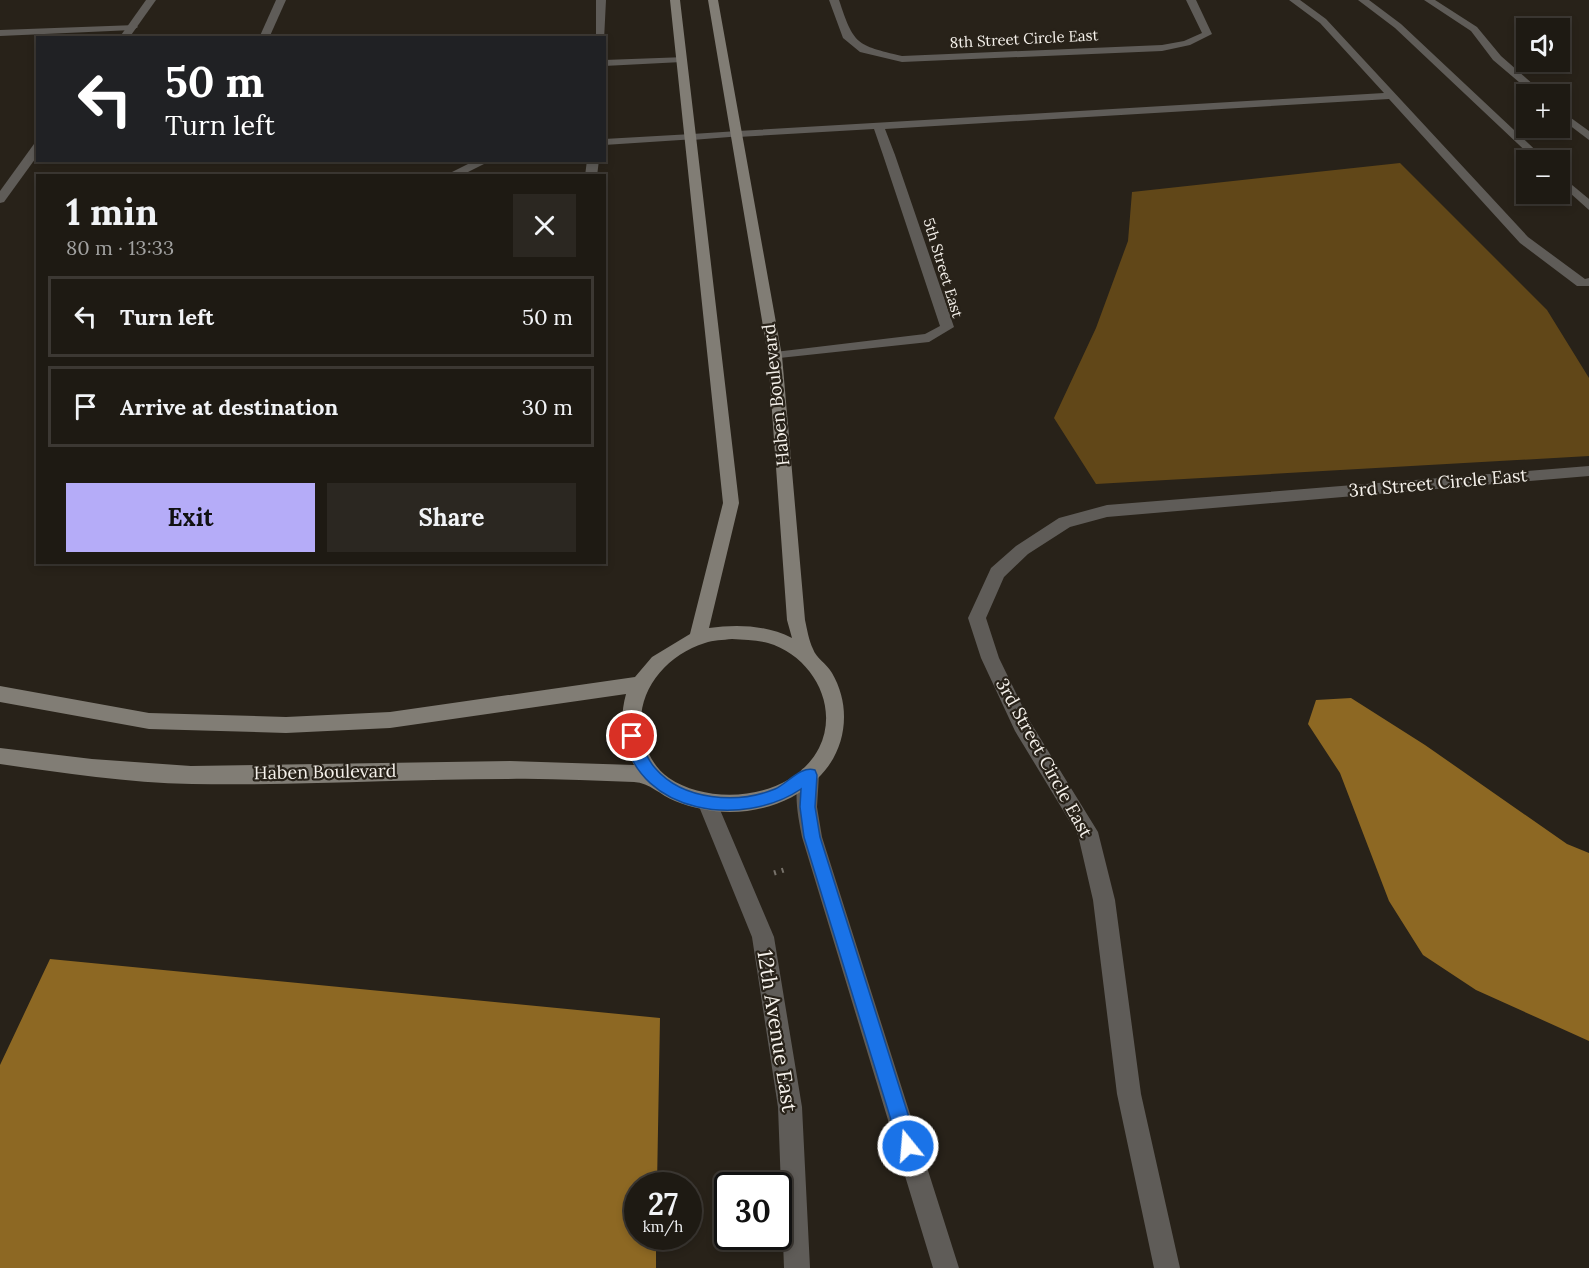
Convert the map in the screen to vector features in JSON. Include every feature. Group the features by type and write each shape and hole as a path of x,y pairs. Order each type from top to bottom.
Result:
{"street":[{"path":"126,36 151,0"},
{"path":"265,36 281,0"},
{"path":"601,0 601,36"},
{"path":"675,0 731,503 698,638"},
{"name":"Haben Boulevard","path":"713,0 775,356 796,620 805,656"},
{"name":"8th Street Circle East","path":"834,0 846,36 863,50 902,59 1162,48 1187,44 1207,34 1191,0"},
{"path":"1294,0 1323,21 1524,240 1582,282 1589,282"},
{"path":"1362,0 1398,26 1530,150"},
{"path":"1429,0 1474,29 1497,58 1527,84"},
{"path":"0,33 133,27"},
{"path":"606,63 682,59"},
{"path":"606,142 1391,96"},
{"path":"1570,121 1589,137"},
{"name":"5th Street East","path":"775,356 929,338 947,327 878,125"},
{"path":"0,199 36,149"},
{"path":"454,174 482,162"},
{"path":"1570,188 1589,206"},
{"name":"3rd Street Circle East","path":"1167,1268 1129,1094 1104,900 1088,832 1022,725 990,658 977,618 997,573 1022,550 1065,522 1107,511 1589,471"},
{"path":"732,632 764,635 794,646 805,656 818,665 832,691 837,720 829,749 809,775 780,794 744,804 708,804 676,793 651,774 634,750 628,723 633,695 649,670 671,651 698,638 732,632"},
{"path":"0,694 149,721 286,725 390,720 641,684"},
{"name":"Haben Boulevard","path":"0,756 92,768 191,775 476,770 651,774"},
{"path":"809,775 807,807 812,837 946,1268"},
{"name":"12th Avenue East","path":"708,804 763,937 790,1107 797,1268"}],"path":[{"path":"774,873 791,868"}],"shaded area":[{"path":"1400,163 1547,310 1589,378 1589,456 1096,484 1054,418 1096,328 1128,241 1132,192"},
{"path":"1351,698 1425,745 1567,844 1589,853 1589,1041 1476,990 1423,955 1389,901 1340,773 1308,724 1316,700"},
{"path":"50,959 660,1018 657,1172 624,1172 624,1250 656,1250 656,1268 0,1268 0,1065"}],"route":[{"path":"632,736 634,750 651,774 676,793 708,804 744,804 762,800 780,794 809,775 807,807 812,837 908,1146"}]}
